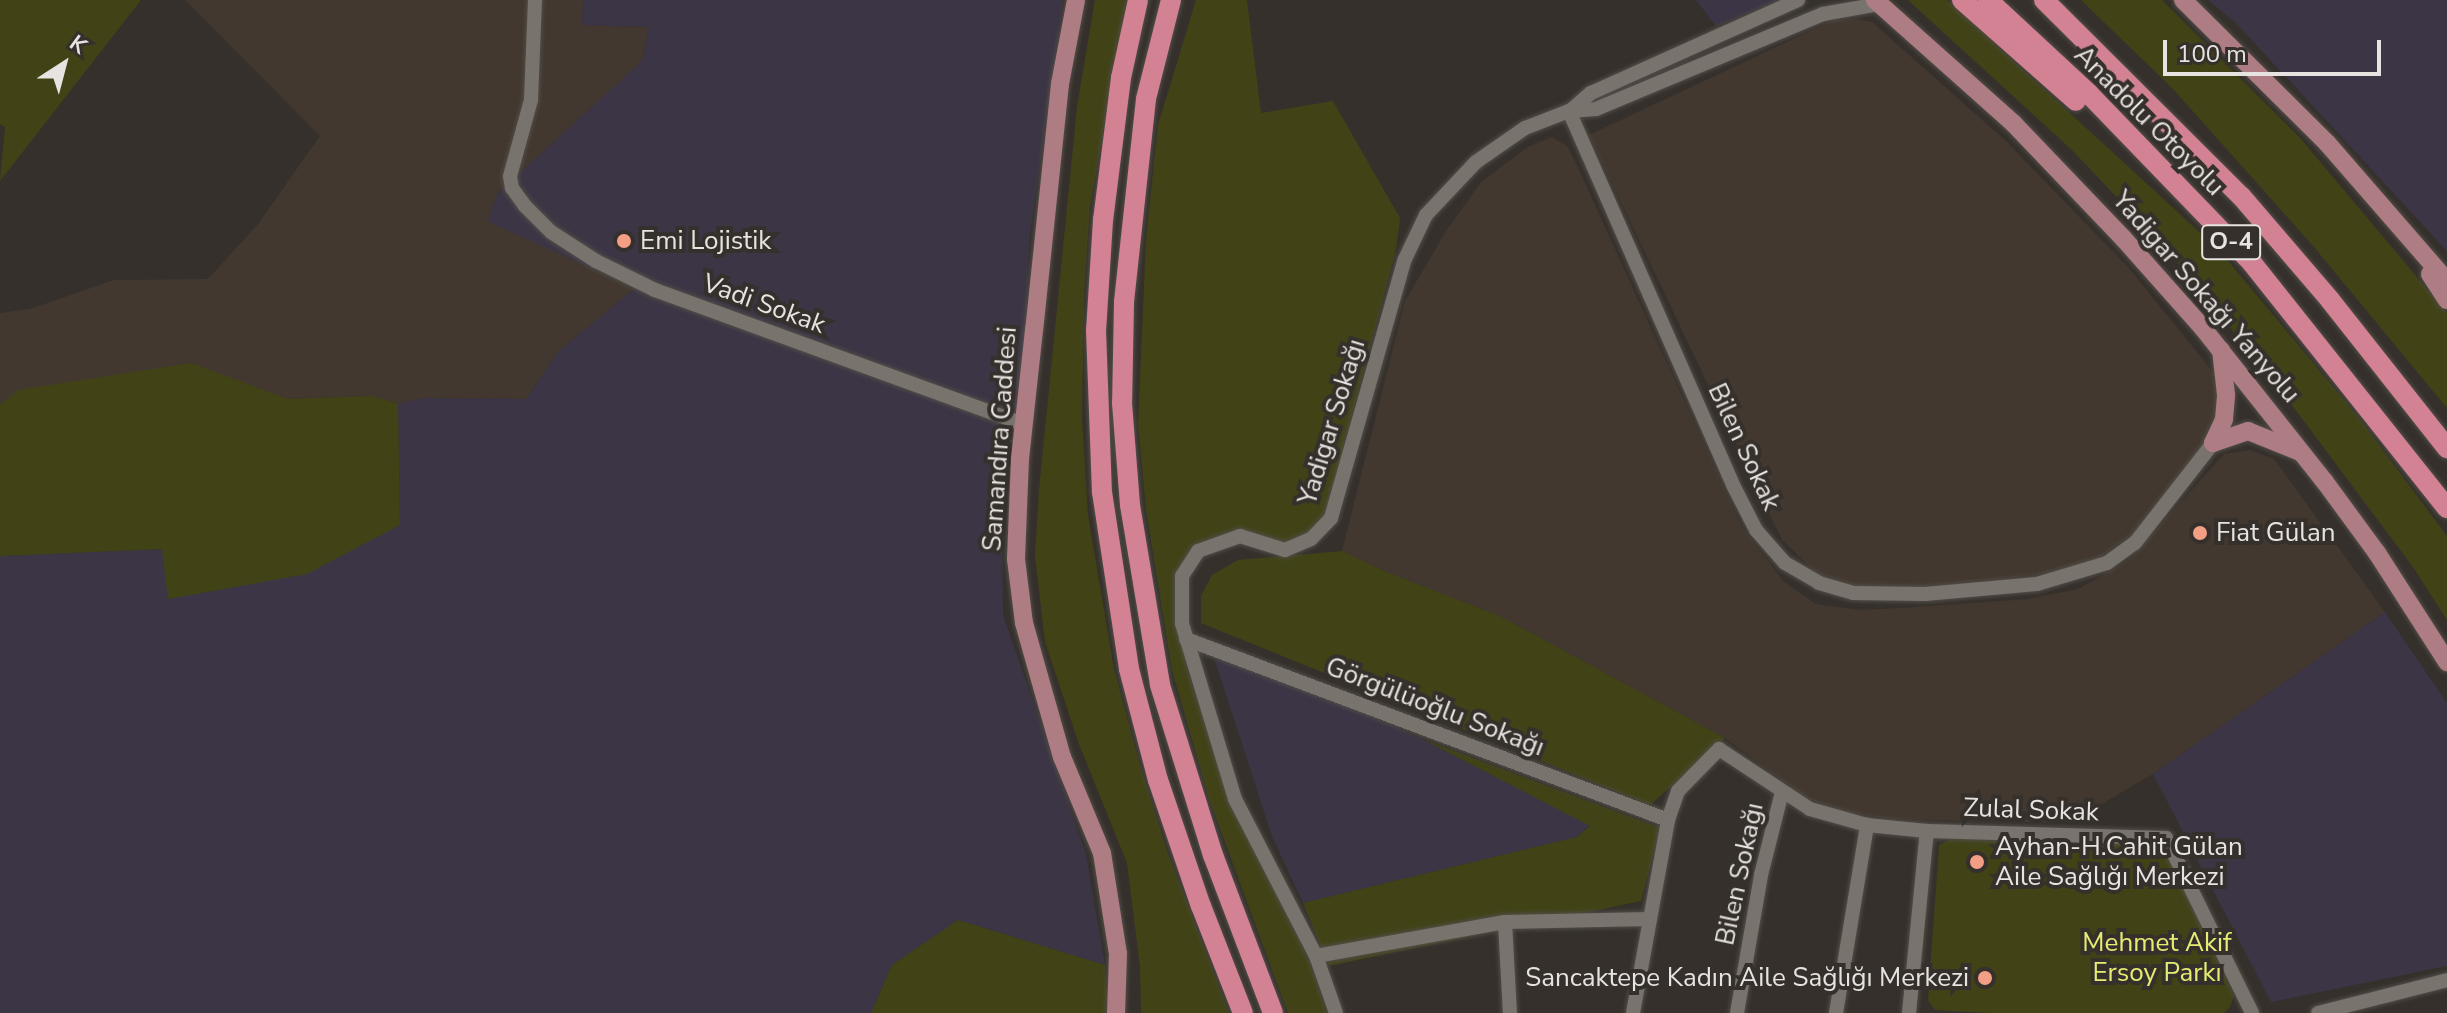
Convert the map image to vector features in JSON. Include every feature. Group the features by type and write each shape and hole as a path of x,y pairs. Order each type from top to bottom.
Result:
{"highway":[{"path":"1138,0 1121,78 1118,122 1103,220 1096,330 1098,435 1108,537 1129,669 1158,780 1201,906 1243,1013"},
{"path":"1118,122 1151,0"},
{"path":"1171,0 1146,99 1124,303 1122,403 1130,505 1142,594 1160,685 1213,855 1273,1013"},
{"path":"1139,157 1183,0"},
{"path":"1962,0 2252,263"},
{"name":"Anadolu Otoyolu","path":"1988,0 2089,94 2252,263 2447,508"},
{"name":"Anadolu Otoyolu","path":"2044,0 2241,196 2330,300 2447,448"}],"main road":[{"name":"Samandıra Caddesi","path":"1076,0 1060,84 1024,424 1016,559 1024,623 1062,757 1102,853 1118,954 1116,1013"},
{"path":"2183,0 2263,77 2392,214 2447,281"},
{"name":"Yadigar Sokağı Yanyolu","path":"1878,2 2014,124 2123,238 2221,350 2305,455 2377,553 2447,662"},
{"path":"2392,214 2447,300"},
{"path":"2213,443 2225,407 2221,350"},
{"path":"2213,443 2248,431 2305,455"}],"street":[{"name":"Vadi Sokak","path":"535,0 531,100 510,176 512,188 525,206 551,232 596,261 655,290 1024,424"},
{"path":"1569,111 1591,93 1798,0"},
{"name":"Yadigar Sokağı","path":"1336,1013 1316,956 1235,799 1182,623 1182,576 1198,551 1240,536 1285,550 1311,539 1331,518 1405,259 1426,215 1499,144 1525,128 1569,111 1596,109 1823,14 1878,2"},
{"name":"Bilen Sokak","path":"1569,111 1733,485 1756,530 1785,563 1819,583 1853,593 1925,594 2037,584 2107,563 2135,543 2213,443"},
{"name":"Görgülüoğlu Sokağı","path":"1186,639 1668,820"},
{"name":"Zulal Sokak","path":"1668,820 1678,791 1719,749 1782,792 1829,816 1867,825 1927,831 2166,838 2252,1013"},
{"name":"Bilen Sokağı","path":"1737,1013 1761,875 1782,792"},
{"path":"1633,1013 1668,820"},
{"path":"1836,1013 1867,825"},
{"path":"1909,1013 1927,831"},
{"path":"1316,956 1505,922 1650,919"},
{"path":"1505,922 1510,1013"},
{"path":"2318,1013 2447,980"}],"shaded area":[{"path":"185,0 583,0 582,25 649,27 642,61 498,193 488,220 635,288 559,351 526,399 424,398 398,404 373,396 288,399 190,363 0,405 0,313 30,309 114,280 208,279 258,224 320,136"},
{"path":"583,0 1063,0 1029,241 1024,424 1002,469 1003,615 1086,854 1105,965 958,920 892,965 871,1013 0,1013 0,556 163,549 168,598 400,525 398,404 424,398 526,399 559,351 635,288 487,221 498,193 642,61 649,27 582,25"},
{"path":"1696,0 1780,0 1716,26"},
{"path":"2208,0 2447,0 2447,251 2235,22"},
{"path":"1834,20 1872,22 2006,141 2129,268 2217,377 2223,397 2217,422 2200,452 2141,528 2095,561 2043,574 1895,591 1851,586 1815,572 1782,540 1589,135"},
{"path":"1552,137 1567,146 1576,163 1741,526 1784,582 1816,604 1859,610 1916,607 2027,599 2078,589 2129,560 2224,454 2250,450 2274,459 2385,612 2153,774 2069,823 1891,819 1839,811 1806,798 1725,738 1500,616 1389,573 1342,551 1405,301 1448,228 1481,182 1528,147"},
{"path":"2385,612 2447,703 2447,966 2271,1002 2153,774"},
{"path":"1224,651 1422,739 1590,825 1577,837 1303,903 1273,839 1215,661"}],"green space":[{"path":"0,0 141,0 0,181 5,127 0,124"},
{"path":"1095,0 1127,0 1090,206 1084,294 1082,417 1088,515 1114,669 1138,758 1166,848 1229,1013 1141,1013 1140,967 1127,863 1079,744 1045,642 1035,556 1039,490 1077,107"},
{"path":"1196,0 1247,0 1261,113 1333,101 1400,218 1396,250 1325,515 1305,536 1285,544 1240,529 1197,544 1175,573 1176,620 1187,669 1228,797 1309,960 1327,1013 1288,1013 1209,799 1172,670 1146,510 1138,424 1146,239 1158,125"},
{"path":"1908,0 1947,0 2219,250 2359,418 2447,536 2447,620 2413,567 2282,392 2165,248 2072,150"},
{"path":"2081,0 2162,0 2301,139 2447,313 2447,408 2314,247 2173,89"},
{"path":"191,363 288,399 373,396 398,404 400,525 307,574 168,599 162,549 0,556 0,405 18,390"},
{"path":"1342,551 1389,573 1500,616 1725,738 1650,805 1201,623 1201,596 1212,575 1238,560"},
{"path":"1422,739 1660,828 1641,901 1329,966 1303,903 1577,837 1590,826"},
{"name":"Mehmet Akif Ersoy Parkı","path":"1953,838 2104,845 2160,840 2234,996 2230,1007 2224,1013 1990,1013 1935,1010 1928,1000 1939,845"},
{"path":"958,920 1105,965 1109,1013 871,1013 892,965"}],"place":[{"name":"Emi Lojistik","path":"624,241"},
{"name":"Fiat Gülan","path":"2200,533"},
{"name":"Ayhan-H.Cahit Gülan Aile Sağlığı Merkezi","path":"1977,862"},
{"name":"Sancaktepe Kadın Aile Sağlığı Merkezi","path":"1985,978"}]}
